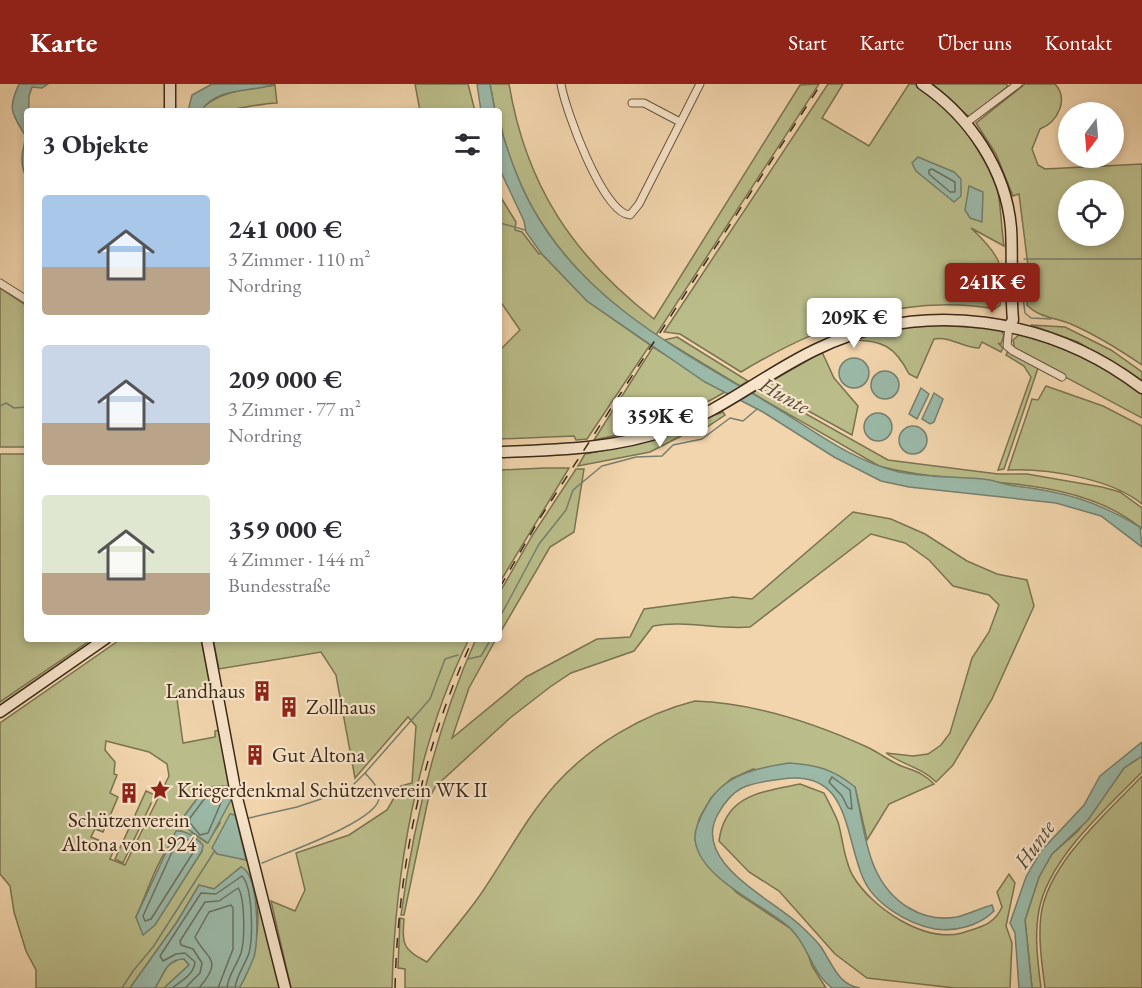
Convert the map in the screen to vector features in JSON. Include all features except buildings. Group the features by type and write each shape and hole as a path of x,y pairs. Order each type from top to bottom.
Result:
{"main road":[{"path":"170,84 170,108"},
{"path":"922,84 966,123 989,158 1006,201 1011,230 1011,301 1005,318 1009,326"},
{"path":"502,452 580,448 621,443 670,429 716,408 767,377 836,341 888,325 941,320 1009,326 1075,346 1111,366 1142,388"},
{"path":"0,712 101,642"},
{"path":"208,642 236,794 285,988"}],"street":[{"path":"561,84 577,137 594,172 621,212 630,215 639,204 700,84"},
{"path":"966,123 1018,84"},
{"path":"632,103 644,103 680,122"},
{"path":"0,283 24,298"},
{"path":"1009,326 1007,345 1013,351 1062,377"}],"green space":[{"path":"415,84 468,84 474,108 419,108"},
{"path":"490,84 509,84 527,155 541,187 558,216 577,244 600,270 654,319 800,85 819,84 656,335 610,301 569,260 551,237 522,187 511,160 502,130 502,108 494,108"},
{"path":"828,84 843,84 822,118 869,146 909,84 918,84 954,117 976,142 992,170 997,186 1004,246 971,228 988,245 998,261 1002,280 1000,305 995,309 961,305 927,305 863,317 801,340 741,372 680,334 664,332"},
{"path":"932,84 1006,84 1008,86 972,116 968,116"},
{"path":"1025,84 1055,84 1061,96 1061,102 1058,102 1056,116 1040,129 1032,149 1038,165 1045,169 1124,168 1124,165 1142,164 1142,365 1091,334 1043,315 1027,305 1028,266 1019,194 1013,196 996,154 976,123"},
{"path":"275,85 277,103 241,108 202,108 216,98 245,89"},
{"path":"502,199 516,222 515,230 522,232 539,254 541,253 587,301 650,345 587,439 576,440 574,436 502,439 502,348 520,330 502,304"},
{"path":"0,288 24,304 24,447 0,447"},
{"path":"935,325 1000,329 1004,335 1001,344 998,343 1003,348 1001,352 982,342 979,348 946,339 934,339 917,378 909,374 893,351 879,343 851,340 894,328"},
{"path":"1031,325 1065,327 1111,350 1142,372 1142,382 1078,342"},
{"path":"1020,334 1084,358 1128,383 1142,394 1142,418 1015,350 1013,340"},
{"path":"677,337 748,381 740,386 664,340"},
{"path":"653,347 725,392 694,409 662,422 594,440"},
{"path":"1008,351 1038,368 1004,469 998,470 1031,377 1024,366 1006,355"},
{"path":"822,352 834,378 858,406 852,435 763,386"},
{"path":"1046,386 1103,406 1142,426 1142,504 1114,488 1078,477 1041,471 1008,470 1032,399 1038,400"},
{"path":"760,388 888,460 998,474 1027,474 1120,492 1142,508 1142,529 1114,510 1050,489 911,473 879,466 752,393"},
{"path":"723,412 725,415 701,431 683,435 650,452 578,466 585,454 641,443"},
{"path":"0,454 24,454 24,642 88,642 0,702"},
{"path":"569,468 502,579 502,470"},
{"path":"576,469 584,469 574,532 550,547 502,630 502,588 532,536"},
{"path":"853,512 891,519 925,534 967,561 997,574 1027,580 1034,606 992,699 953,765 936,782 886,753 913,756 928,754 941,745 950,733 972,658 989,632 999,605 989,595 953,586 929,560 905,543 871,534 750,627 677,624 653,626 634,651 571,673 550,687 510,718 436,786 428,800 404,915 401,915 406,879 428,774 449,706 475,642 494,642 469,688 452,738 526,677 597,639 630,637 644,609 733,597 752,599"},
{"path":"117,642 202,642 211,688 188,690 177,699 183,743 215,737 215,731 220,730 280,988 239,988 253,952 258,926 258,912 253,888 241,867 214,889 199,885 177,922 130,988 36,988 36,970 26,951 14,912 10,886 0,874 0,723","holes":["106,741 149,752 167,764 169,776 125,865 110,859 115,847 91,837 95,829 103,832 118,797 110,793 117,775 114,774 115,762 105,750","205,788 220,823 207,843 191,832 185,815","237,822 246,860 222,854 213,848 218,839","181,831 200,842 202,851 155,924 149,927 139,924 136,917 155,871 173,840"]},
{"path":"214,642 468,642 435,721 412,809 398,899 392,988 291,988 271,901 295,911 305,890 296,853 349,835 387,810 401,786 412,783 416,726 408,717 355,778 336,675 321,652 219,669"},
{"path":"695,701 761,710 804,722 867,747 895,763 922,774 934,784 889,804 867,840 855,787 753,769 731,779 711,798 699,819 695,840 703,857 737,893 790,928 805,945 812,966 826,988 405,988 405,969 398,968 400,918 404,919 403,935 406,946 413,954 427,962 478,898 544,798 569,770 601,744 637,723"},
{"path":"1142,756 1142,772 1081,835 1054,872 1039,910 1037,949 1041,988 1032,988 1025,920 1039,877 1052,854 1078,831 1124,768"},
{"path":"1142,776 1142,988 1045,988 1040,933 1041,915 1046,896 1055,877 1081,840"},
{"path":"800,784 824,793 838,822 850,870 862,888 886,911 916,928 947,935 962,933 991,922 1002,907 997,892 1009,874 1015,883 1006,926 1012,943 1010,988 955,988 867,978 835,954 779,891 749,872 719,841 729,814 737,805 759,793"},
{"path":"146,791 155,795 123,863 115,859"},
{"path":"184,959 189,965 164,988 155,988 168,965"}],"water":[{"path":"19,84 48,84 42,88 32,87 29,108 24,108 24,134 14,117 13,100"},
{"path":"212,84 275,84 225,94 204,108 189,108 192,95"},
{"path":"477,84 490,84 494,108 481,108"},
{"path":"502,133 522,188 554,241 579,271 608,298 639,323 672,345 834,444 866,461 899,472 990,480 1080,499 1109,510 1140,527 1142,547 1101,516 1056,503 909,487 881,481 834,457 763,412 705,382 587,301 541,253 526,232 524,221 502,174"},
{"path":"24,145 24,173 22,163"},
{"path":"918,157 954,172 961,179 961,196 954,202 916,171 912,163"},
{"path":"969,186 983,192 982,222 970,218 965,210"},
{"path":"854,358 860,359 868,367 868,379 860,387 854,388 848,387 840,379 839,373 840,367 848,359"},
{"path":"885,371 895,375 899,385 895,395 885,399 875,395 871,385 875,375"},
{"path":"921,388 929,394 917,419 909,414"},
{"path":"934,393 943,399 934,422 930,424 922,419"},
{"path":"878,413 888,417 892,427 888,437 878,441 868,437 864,427 868,417"},
{"path":"913,426 923,430 927,440 923,450 913,454 903,450 899,440 903,430"},
{"path":"1142,742 1142,756 1124,768 1088,820 1052,854 1039,877 1025,920 1032,988 1019,988 1015,933 1010,923 1026,877 1041,851 1084,805 1100,776"},
{"path":"789,763 824,769 855,787 865,838 876,870 895,897 909,908 920,914 938,918 957,917 992,905 994,911 981,921 951,930 935,929 903,918 883,904 868,887 857,861 841,808 833,794 821,784 804,779 782,779 742,788 728,799 718,814 712,832 716,849 725,864 739,879 789,916 814,939 846,983 860,988 832,988 819,975 791,929 721,879 700,854 695,840 702,813 722,786 753,770"},
{"path":"227,786 231,800 208,843 182,825 185,815 205,788"},
{"path":"230,814 235,815 246,860 217,854 212,848"},
{"path":"176,831 194,837 203,845 202,851 155,925 143,935 136,917"},
{"path":"241,867 247,872 254,894 257,937 254,957 240,987 164,988 189,965 184,959 169,965 155,988 130,988 177,922 199,885 214,889"}],"waterway":[{"path":"502,224 525,230"},
{"path":"1024,259 1142,259"},
{"path":"1021,281 1025,313 1031,318 1051,319"},
{"path":"0,406 6,403 14,408 24,407"},
{"path":"502,613 539,544 566,510 573,490 602,466 636,457 662,456 673,445 702,439 730,418 743,421 757,409"},
{"path":"468,659 481,656 489,642"},
{"path":"262,863 348,826 375,806 379,797 378,790 365,773 430,699 445,659 458,655"},
{"path":"249,818 297,807 348,790 365,773"},
{"path":"122,988 153,947 214,852"}],"railway":[{"path":"502,584 540,518 821,84"},
{"path":"395,988 401,898 416,809 440,723 472,642"}],"place":[{"name":"Landhaus","path":"262,691"},
{"name":"Zollhaus","path":"289,707"},
{"name":"Gut Altona","path":"255,755"},
{"name":"Kriegerdenkmal Schützenverein WK II","path":"160,790"},
{"name":"Schützenverein Altona von 1924","path":"129,793"}],"water label":[{"name":"Hunte","path":"785,395"},
{"name":"Hunte","path":"1034,844"}]}
